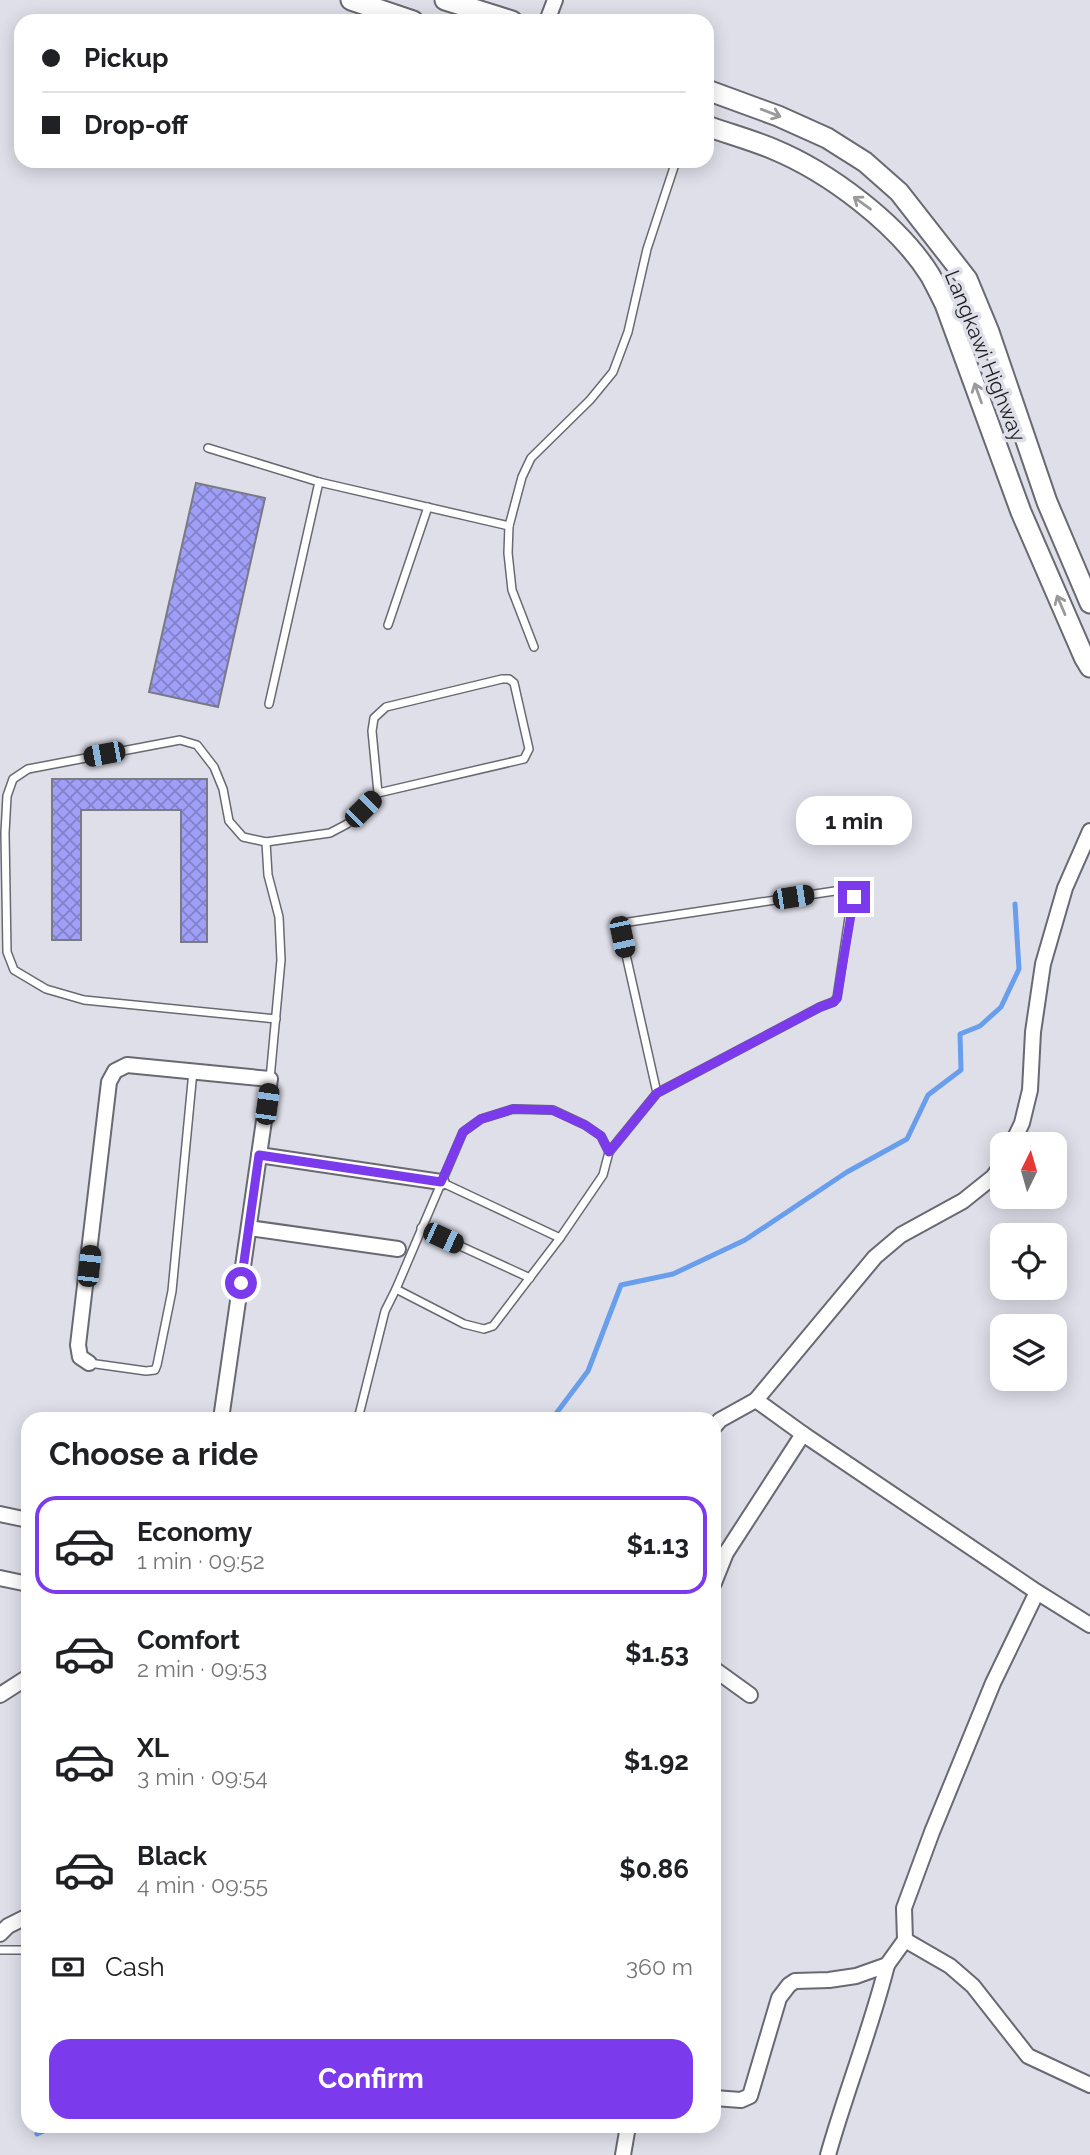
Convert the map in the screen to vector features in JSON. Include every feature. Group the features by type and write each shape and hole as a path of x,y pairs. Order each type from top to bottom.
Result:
{"main road":[{"path":"351,0 392,14"},
{"path":"445,0 490,14"},
{"name":"Langkawi Highway","path":"714,93 778,116 827,138 865,162 899,192 931,230 967,279 989,332 1047,502 1090,603"},
{"name":"Langkawi Highway","path":"714,128 774,149 820,172 871,210 909,247 930,275 945,304 1021,512 1090,667"},
{"path":"1021,512 1047,502"}],"street":[{"path":"1018,1132 1030,1090 1033,1032 1043,964 1065,888 1090,831"},
{"path":"89,1363 80,1357 78,1345 109,1082 115,1071 127,1065 270,1079 222,1412"},
{"path":"259,1155 441,1182"},
{"path":"721,1419 756,1400 875,1257 901,1235 962,1200 990,1179"},
{"path":"249,1228 398,1249"},
{"path":"756,1400 1037,1592 1090,1625"},
{"path":"721,1566 726,1553 803,1434"},
{"path":"0,1514 21,1518"},
{"path":"0,1578 21,1582"},
{"path":"828,2155 887,1965 905,1940 905,1908 932,1832 993,1683 1037,1592"},
{"path":"721,1674 750,1695"},
{"path":"0,1695 21,1684"},
{"path":"0,1934 21,1920"},
{"path":"905,1940 950,1966 973,1986 1028,2056 1090,2085"},
{"path":"721,2099 741,2100 750,2096 779,1998 789,1985 795,1981 856,1976 887,1965"},
{"path":"623,2155 627,2133"}],"lane":[{"path":"534,647 512,590 508,553 509,526 522,477 531,458 590,400 613,372 628,332 647,249 674,168"},
{"path":"208,448 319,482 509,526"},
{"path":"270,704 319,482"},
{"path":"388,625 428,507"},
{"path":"276,1018 84,1000 46,989 14,970 7,952 5,833 7,796 13,779 28,769 180,740 197,745 214,767 223,789 229,821 243,837 266,842 330,833 347,824 378,793 524,759 529,749 514,683 509,679 502,679 386,707 374,718 372,731 378,793"},
{"path":"266,842 268,875 279,917 281,960 270,1079"},
{"path":"396,1289 464,1324 484,1329 494,1326 603,1175 609,1152 657,1093 834,1002 837,998 853,891 848,888 629,922 622,937 657,1093"},
{"path":"89,1363 146,1371 155,1370 158,1365 172,1291 193,1070"},
{"path":"360,1412 385,1311 463,1132 481,1119 513,1109 552,1110 585,1125 601,1136 609,1152"},
{"path":"441,1182 560,1238"},
{"path":"421,1228 530,1278"},
{"path":"0,1950 21,1950"}],"building":[{"path":"196,483 265,498 218,707 149,692"},
{"path":"52,779 207,779 207,942 181,942 181,810 81,810 81,940 52,940"}],"waterway":[{"path":"557,1412 588,1371 621,1285 673,1274 745,1240 847,1172 907,1139 928,1095 961,1070 960,1034 980,1026 1001,1007 1019,969 1015,904"}],"route":[{"path":"241,1283 259,1155 441,1182 463,1132 481,1119 513,1109 552,1110 585,1125 601,1136 609,1152 657,1093 834,1002 837,998 854,897"}]}
